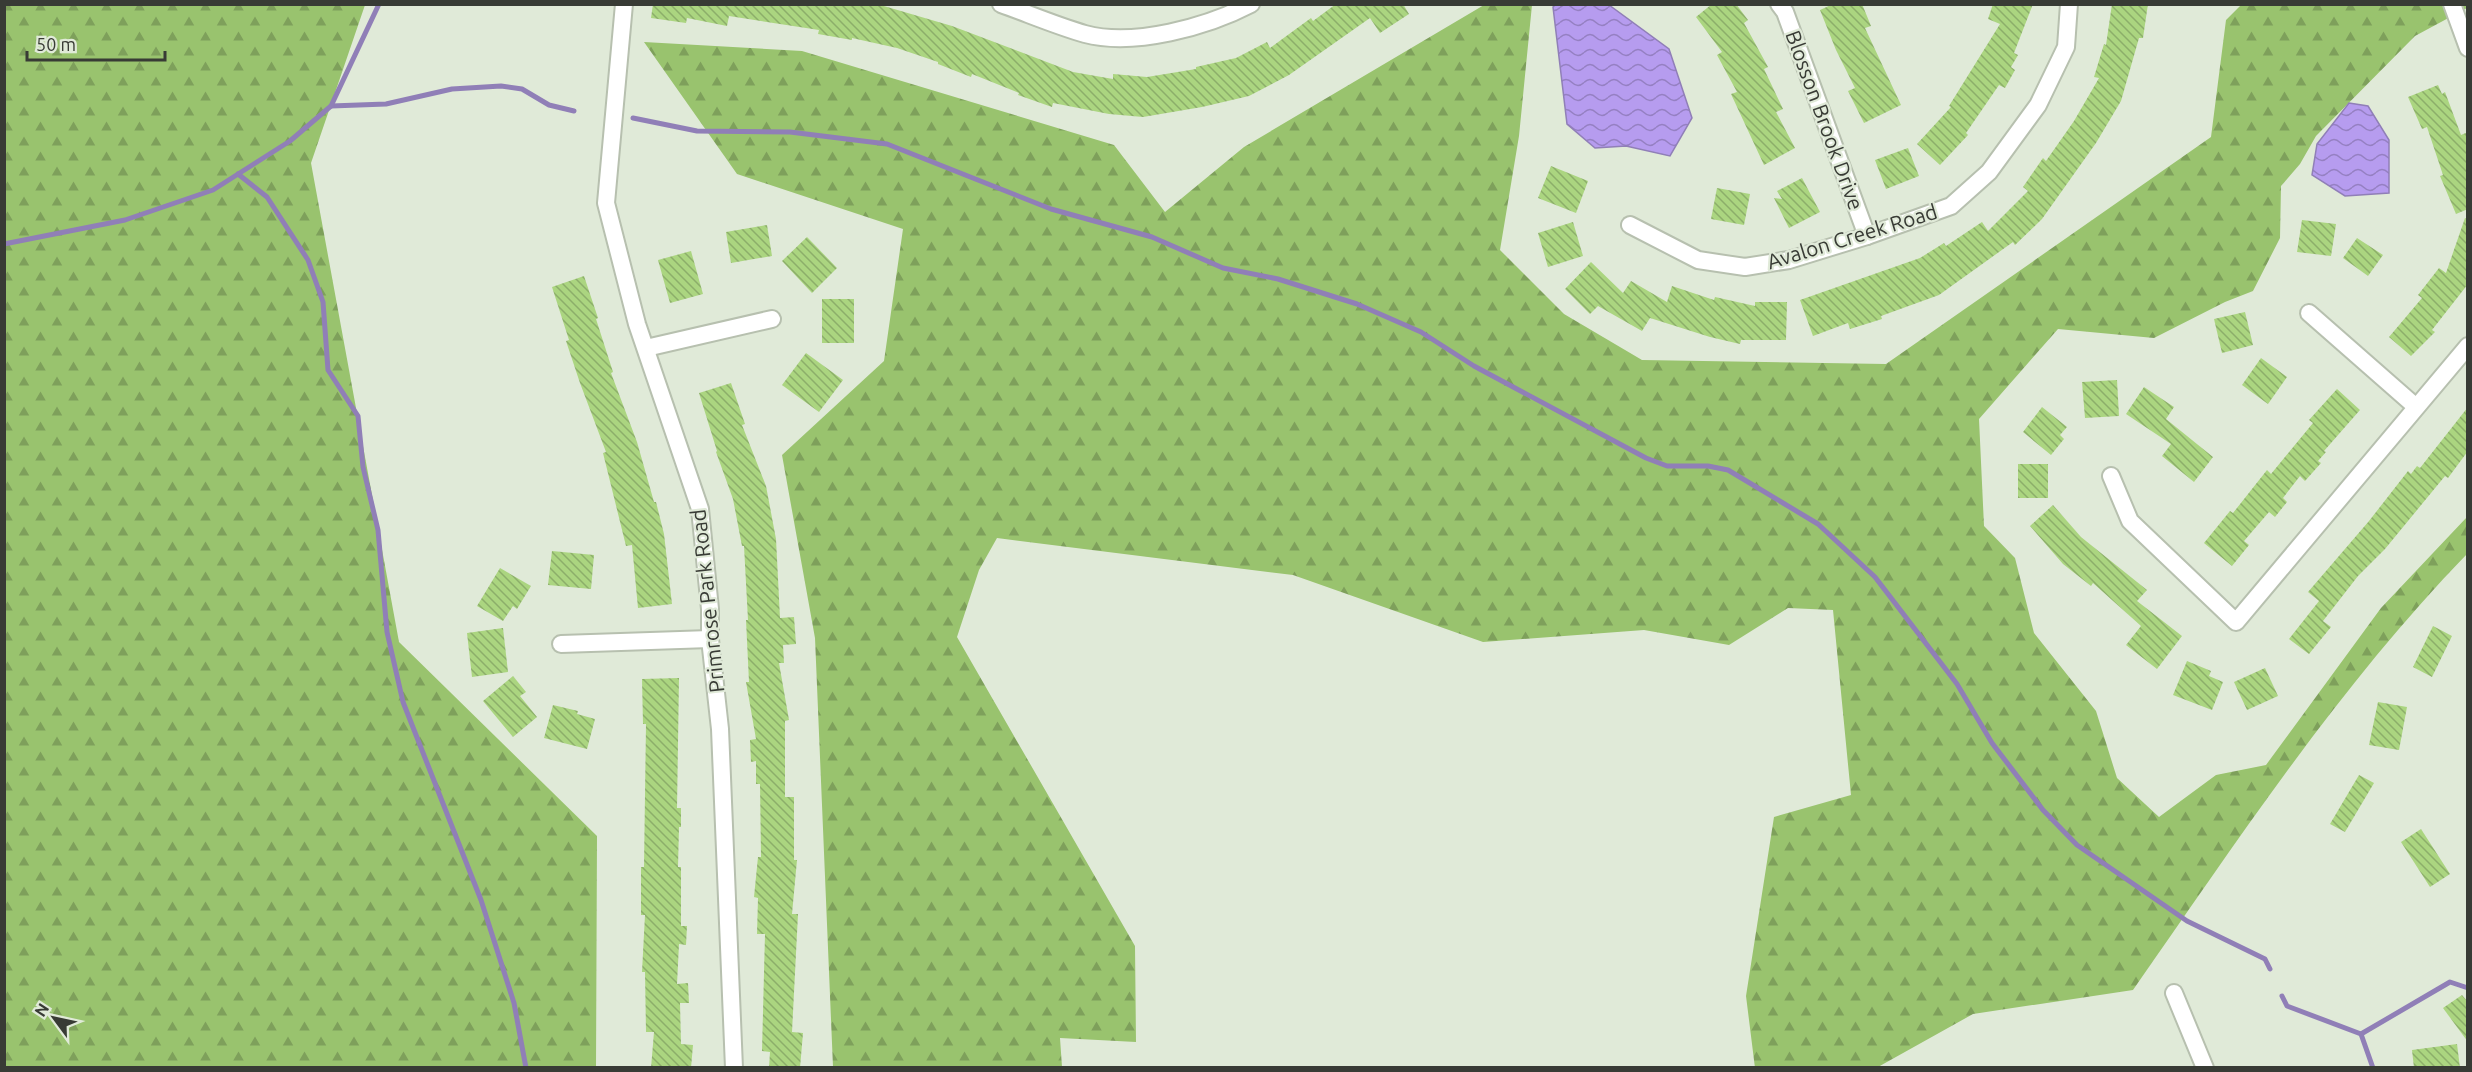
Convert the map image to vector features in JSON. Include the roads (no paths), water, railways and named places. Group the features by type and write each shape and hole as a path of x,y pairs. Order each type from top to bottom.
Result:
{"street":[{"name":"Primrose Park Road","path":"624,4 606,203 637,324 700,509 710,609 710,639 720,729 734,1068"},
{"path":"1001,4 1087,34 1132,37 1191,29 1228,16 1251,4"},
{"name":"Blosson Brook Drive","path":"1779,4 1785,12 1868,236"},
{"name":"Avalon Creek Road","path":"1630,225 1698,260 1745,267 1789,260 1868,236 1951,206 1989,172 2038,105 2066,47 2069,4"},
{"path":"2452,4 2468,48"},
{"path":"2309,313 2415,406"},
{"path":"646,348 772,319"},
{"path":"2111,476 2130,521 2236,622 2415,406 2468,346"},
{"path":"561,644 710,639"},
{"path":"2174,993 2205,1068"}],"water":[{"path":"1556,4 1609,5 1669,49 1692,118 1670,156 1626,146 1595,148 1567,124 1553,7"},
{"path":"2349,103 2368,106 2389,140 2389,193 2345,196 2312,175 2317,144"}],"waterway":[{"path":"4,244 125,220 213,190 290,141 331,106 379,4"},
{"path":"331,106 386,104 452,89 501,86 522,89 549,105 574,111"},
{"path":"633,118 697,131 790,132 887,144 1051,209 1152,237 1223,268 1278,279 1357,304 1421,332 1474,366 1646,458 1667,466 1708,466 1728,470 1818,524 1875,577 1957,684 1992,743 2043,810 2077,845 2187,921 2265,959 2270,969"},
{"path":"238,174 267,197 308,260 323,302 328,370 358,416 363,467 378,530 387,632 403,702 481,900 514,1003 526,1068"},
{"path":"2361,1034 2450,982 2468,988"},
{"path":"2282,996 2287,1006 2361,1034 2373,1068"}]}
